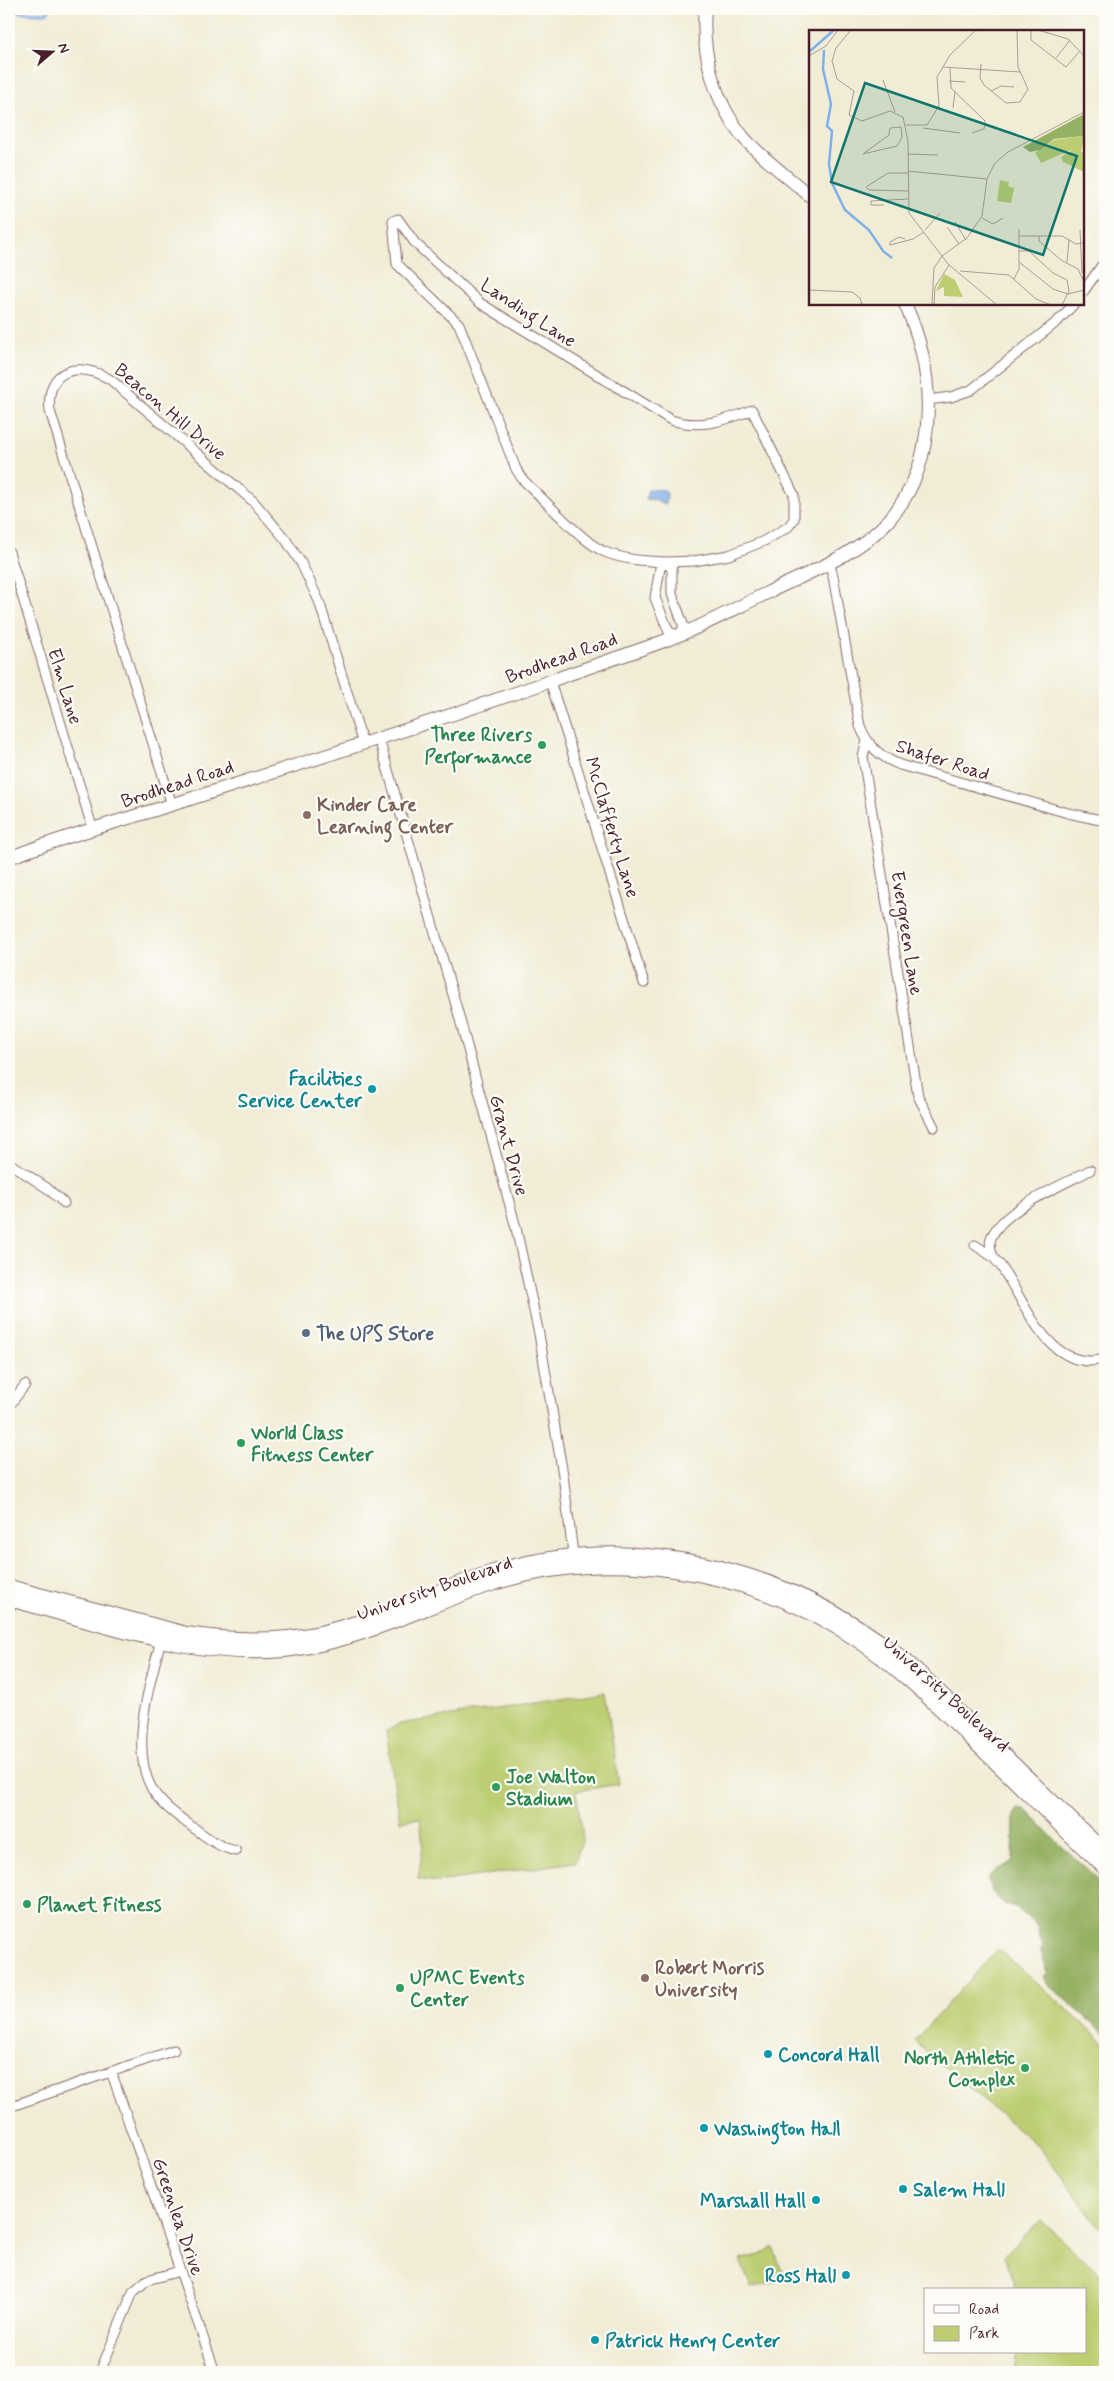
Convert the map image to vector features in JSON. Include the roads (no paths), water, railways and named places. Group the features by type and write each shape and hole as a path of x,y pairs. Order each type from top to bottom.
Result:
{"main road":[{"path":"704,9 704,35 709,65 715,86 727,114 756,149 809,195"},
{"name":"Brodhead Road","path":"9,858 172,804 380,739 679,635 709,623 829,562 874,534 892,517 906,497 919,467 923,451 928,400 926,370 920,344 905,305"},
{"name":"University Boulevard","path":"9,1587 186,1634 235,1640 278,1639 320,1633 344,1626 508,1567 635,1555 680,1559 713,1566 785,1589 836,1613 880,1641 916,1670 1105,1852"},
{"name":"University Boulevard","path":"9,1599 161,1640 194,1647 239,1651 301,1648 363,1632 507,1579 574,1561 645,1566 703,1575 767,1594 842,1629 908,1678 1105,1868"}],"street":[{"name":"Landing Lane","path":"398,219 415,243 480,303 671,420 691,425 710,424 752,410 794,495 794,519 788,527 764,541 729,555 694,561 666,562 639,560 602,552 587,541 523,480 516,469 459,324 397,264 393,221 398,219"},
{"path":"1084,291 1105,261"},
{"path":"928,400 951,397 971,390 1058,320 1073,305"},
{"name":"Beacon Hill Drive","path":"172,804 50,411 48,401 53,386 65,373 73,370 91,370 111,380 254,502 286,540 301,563 319,601 363,744"},
{"name":"Elm Lane","path":"9,552 93,830"},
{"path":"666,562 672,569 672,594 684,627 679,635 669,632 655,598 660,568 666,562"},
{"path":"829,562 857,712 866,740"},
{"name":"McClafferty Lane","path":"550,681 644,983"},
{"name":"Grant Drive","path":"380,739 456,1005 518,1236 539,1334 564,1475 574,1561"},
{"name":"Shafer Road","path":"866,740 879,754 900,764 1068,813 1105,821"},
{"name":"Evergreen Lane","path":"866,740 863,757 918,1096 934,1127"},
{"path":"9,1163 47,1188 64,1203"},
{"path":"993,1257 990,1240 998,1225 1010,1214 1090,1170"},
{"path":"976,1245 993,1257 1006,1274 1045,1338 1059,1351 1084,1361 1105,1360"},
{"path":"9,1406 25,1385"},
{"path":"161,1640 142,1734 144,1768 152,1790 178,1816 221,1848 236,1851"},
{"path":"9,2107 174,2050"},
{"name":"Greenlea Drive","path":"111,2071 215,2372"},
{"path":"100,2372 130,2298 137,2287 147,2280 180,2271"}],"water":[{"path":"649,489 665,490 665,493 667,493 666,504 659,503 659,500 646,499"}],"waterway":[{"path":"9,12 46,13 50,9"}],"place":[{"name":"Three Rivers Performance","path":"542,745"},
{"name":"Kinder Care Learning Center","path":"307,815"},
{"name":"Facilities Service Center","path":"372,1089"},
{"name":"The UPS Store","path":"306,1333"},
{"name":"World Class Fitness Center","path":"241,1443"},
{"name":"Joe Walton Stadium","path":"496,1787"},
{"name":"Planet Fitness","path":"27,1904"},
{"name":"Robert Morris University","path":"645,1978"},
{"name":"UPMC Events Center","path":"400,1988"},
{"name":"Concord Hall","path":"768,2054"},
{"name":"North Athletic Complex","path":"1025,2068"},
{"name":"Washington Hall","path":"704,2128"},
{"name":"Salem Hall","path":"903,2189"},
{"name":"Marshall Hall","path":"816,2200"},
{"name":"Ross Hall","path":"846,2275"},
{"name":"Patrick Henry Center","path":"595,2340"}]}
